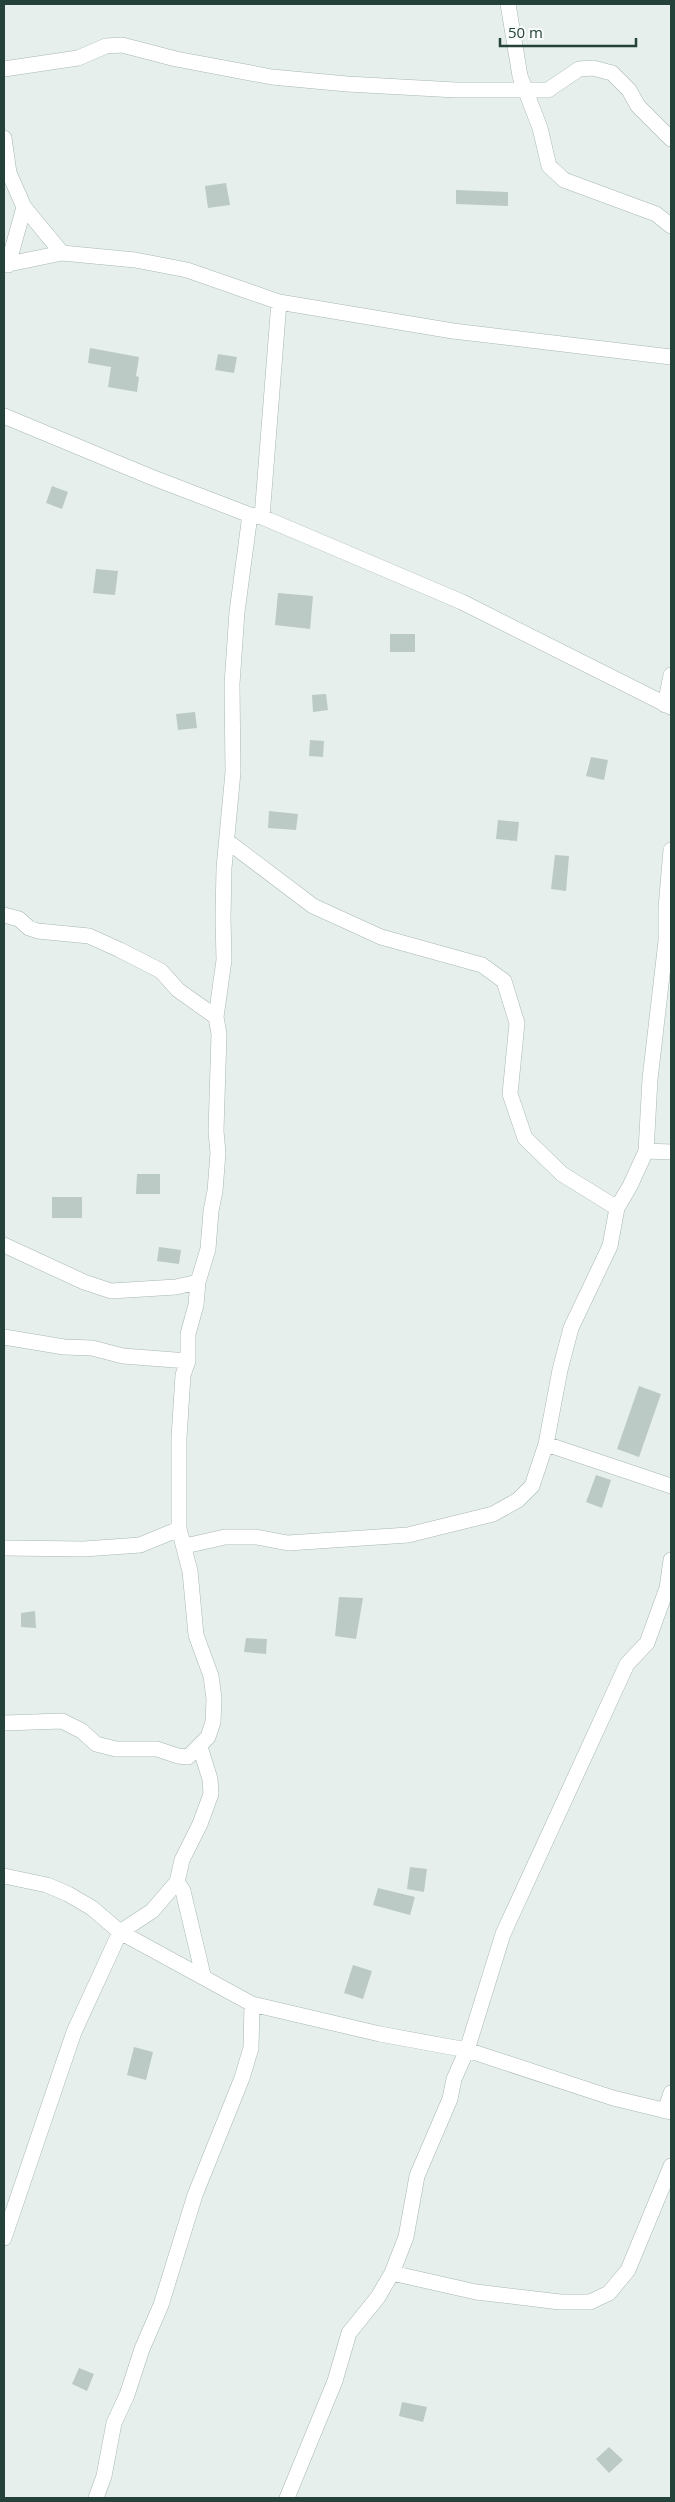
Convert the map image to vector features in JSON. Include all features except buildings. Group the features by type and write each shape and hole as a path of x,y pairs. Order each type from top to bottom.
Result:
{"street":[{"path":"508,4 520,76 540,128 549,166 564,180 656,214 671,226"},
{"path":"4,69 78,58 106,46 122,45 176,59 272,76 347,84 456,90 548,90 580,69 593,68 612,73 629,90 638,106 671,139"},
{"path":"4,138 9,173 24,207 62,253"},
{"path":"24,207 6,265 62,253 135,260 187,270 280,302 453,331 671,357"},
{"path":"4,1723 62,1722 82,1731 96,1744 116,1749 157,1749 178,1756 188,1757 208,1737 212,1722 214,1699 210,1676 196,1635 190,1571 179,1529 179,1438 184,1375 188,1360 188,1334 196,1305 198,1282 208,1249 218,1153 216,1131 219,1034 216,1017 224,960 222,918 233,772 231,712 237,612 256,516 280,302"},
{"path":"4,416 151,478 256,516 462,602 668,706 671,675"},
{"path":"227,841 313,906 381,937 482,965 504,981 517,1024 510,1094 525,1138 562,1174 617,1208"},
{"path":"185,1546 226,1536 256,1537 288,1543 408,1535 493,1514 518,1500 532,1486 546,1444 570,1328 610,1246 617,1208 630,1186 646,1151 650,1079 666,941 666,908 671,850"},
{"path":"4,914 19,919 29,928 38,932 89,936 120,950 161,972 178,990 216,1017"},
{"path":"646,1151 671,1152"},
{"path":"4,1245 84,1282 112,1291 176,1287 198,1282"},
{"path":"4,1337 64,1347 92,1348 123,1356 188,1360"},
{"path":"546,1444 671,1486"},
{"path":"4,1548 84,1549 134,1546 151,1542 179,1529"},
{"path":"287,2498 335,2381 349,2333 378,2297 392,2274 406,2237 417,2176 450,2099 454,2079 467,2050 503,1934 627,1664 647,1643 667,1588 671,1560"},
{"path":"4,2238 74,2032 120,1932 152,1911 177,1882 182,1860 200,1824 211,1794 210,1779 200,1747"},
{"path":"4,1876 47,1885 68,1894 92,1908 120,1932 252,2004 380,2034 467,2050 613,2098 668,2111 671,2093"},
{"path":"177,1882 183,1891 203,1976"},
{"path":"96,2498 104,2476 114,2423 128,2395 142,2349 161,2305 195,2195 242,2078 251,2048 252,2004"},
{"path":"392,2274 476,2292 560,2302 590,2302 609,2293 628,2270 671,2166"}]}
